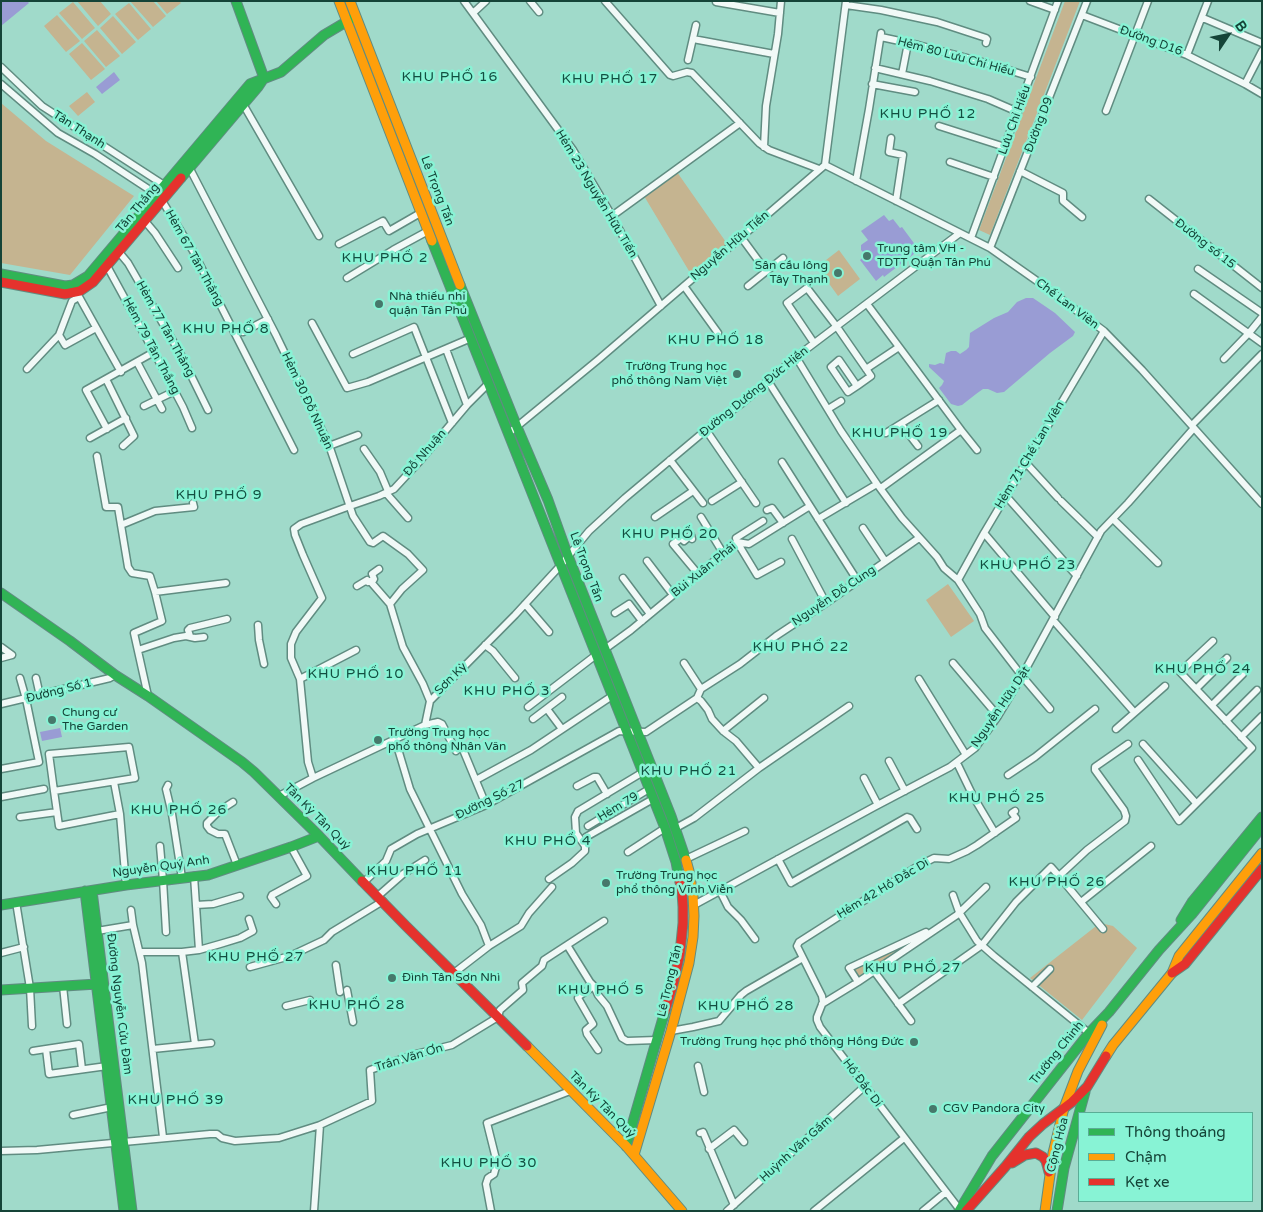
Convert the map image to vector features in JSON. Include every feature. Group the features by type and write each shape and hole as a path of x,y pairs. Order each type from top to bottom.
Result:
{"main road":[{"path":"236,1 264,78"},
{"name":"Lê Trọng Tấn","path":"339,1 560,566 665,828 680,877 683,923 678,967 626,1146"},
{"name":"Lê Trọng Tấn","path":"350,1 517,427 548,500 568,556 676,828 686,859 694,905 693,937 689,963 634,1155"},
{"name":"Tân Thắng","path":"104,263 250,84 281,72 324,35 356,17"},
{"name":"Tân Thắng","path":"167,187 189,167 264,78"},
{"name":"Tân Thắng","path":"76,291 81,281 118,251 144,220 159,197"},
{"path":"1,274 65,286 76,291"},
{"path":"1,282 65,294 76,291"},
{"name":"Tân Kỳ Tân Quý","path":"1,593 5,599 70,641 115,675 242,762 279,796 626,1146 682,1211"},
{"name":"Trường Chinh","path":"1178,930 1183,915 1192,902 1262,817"},
{"name":"Trường Chinh","path":"959,1210 992,1156 1089,1033 1192,914 1262,828"},
{"name":"Nguyễn Quý Anh","path":"1,905 126,885 208,875 319,836"},
{"path":"1172,973 1179,956 1260,857"},
{"path":"966,1211 1005,1168 1030,1136 1087,1087 1117,1040 1172,973 1185,964 1262,869"},
{"name":"Đường Nguyễn Cửu Đàm","path":"89,891 97,932 100,985 112,1107 121,1142 124,1211"},
{"name":"Đường Nguyễn Cửu Đàm","path":"89,891 121,1142 132,1211"},
{"path":"1,990 100,985"},
{"name":"Trường Chinh","path":"1064,1108 1074,1080 1109,1012"},
{"path":"1074,1080 1087,1087"},
{"name":"Cộng Hòa","path":"1079,1112 1087,1087"},
{"path":"1064,1108 1079,1112"},
{"name":"Cộng Hòa","path":"1045,1211 1050,1173 1064,1108"},
{"name":"Cộng Hòa","path":"1057,1211 1064,1168 1078,1116"},
{"path":"1005,1168 1025,1155 1036,1153 1043,1157 1054,1183 1050,1211"},
{"path":"992,1156 1001,1158 1005,1168"}],"street":[{"name":"Hẻm 23 Nguyễn Hữu Tiến","path":"464,1 573,150 612,216 661,306"},
{"path":"473,13 486,1"},
{"path":"530,1 539,12"},
{"path":"605,1 670,75 675,76 684,72 692,73 755,140 764,147"},
{"path":"764,147 766,106 781,1"},
{"path":"1030,1 1055,10"},
{"name":"Lưu Chí Hiếu","path":"971,238 1058,1"},
{"name":"Đường D9","path":"990,248 1087,1"},
{"path":"1106,111 1148,1"},
{"path":"1187,55 1203,18 1208,1"},
{"path":"716,2 780,13"},
{"path":"822,167 846,3 937,22 987,38 986,43"},
{"name":"Đường D16","path":"1082,15 1187,55 1245,84"},
{"path":"1203,18 1262,43"},
{"path":"688,60 696,25"},
{"name":"Hẻm 80 Lưu Chí Hiếu","path":"875,68 881,35 1031,77"},
{"path":"693,39 774,54"},
{"path":"902,74 908,43"},
{"path":"1262,52 1245,84 1262,94"},
{"name":"Tân Thạnh","path":"1,67 42,106 167,187"},
{"path":"856,181 875,68 930,81 988,99 1018,112"},
{"name":"Tân Thạnh","path":"1,84 58,133 95,154 159,197"},
{"path":"872,84 915,92"},
{"path":"243,104 308,220 319,236"},
{"path":"612,216 740,123"},
{"path":"939,126 1005,146"},
{"path":"891,138 888,152 903,155 896,201"},
{"name":"Chế Lan Viên","path":"764,147 856,181 990,248 1037,281 1104,332 1142,370 1262,504"},
{"path":"950,162 994,177"},
{"name":"Hẻm 30 Đỗ Nhuận","path":"189,167 268,319 329,446 353,516 370,542 373,543 383,536 408,554 423,570 402,589 390,604"},
{"name":"Nguyễn Hữu Tiến","path":"509,433 581,374 822,167"},
{"path":"1020,171 1063,193 1063,201 1082,217"},
{"name":"Hẻm 67 Tân Thắng","path":"159,197 193,251 294,450"},
{"name":"Đường số 15","path":"1149,199 1262,288"},
{"path":"339,244 383,221 389,231 422,212"},
{"path":"144,220 156,233 178,268"},
{"path":"347,278 428,231"},
{"name":"Đường Dương Đức Hiền","path":"560,566 589,531 706,430 741,404 814,343 960,233"},
{"path":"741,238 766,271"},
{"name":"Hẻm 77 Tân Thắng","path":"118,251 128,263 181,355 208,410"},
{"path":"748,286 783,258"},
{"name":"Hẻm 79 Tân Thắng","path":"104,263 175,391 192,428"},
{"path":"1198,269 1262,313"},
{"path":"684,286 718,333"},
{"path":"814,343 787,303 807,288 870,376 857,386 848,392 830,367 839,360 857,386"},
{"path":"76,291 121,372"},
{"path":"28,369 59,334 76,291"},
{"path":"1194,294 1262,343"},
{"path":"867,304 977,450"},
{"path":"1224,359 1262,317"},
{"path":"243,332 268,319"},
{"path":"312,323 347,388 368,382 471,338"},
{"path":"353,354 414,327 452,423"},
{"path":"59,334 64,345 96,328"},
{"name":"Hẻm 71 Chế Lan Viên","path":"958,580 1104,332"},
{"path":"866,369 900,347"},
{"path":"446,349 467,405"},
{"path":"107,430 86,390 154,352"},
{"name":"Nguyễn Hữu Dật","path":"694,905 950,768 975,748 998,716 1022,676 1101,531 1128,503 1193,427 1262,354"},
{"path":"796,357 828,409 902,518 937,557 944,568 958,580 980,614 985,628 1050,709"},
{"path":"137,362 162,409"},
{"path":"106,379 134,436 123,446"},
{"path":"768,381 846,503"},
{"name":"Đỗ Nhuận","path":"300,679 291,658 291,644 296,632 322,598 294,529 302,524 394,489 467,405 489,383"},
{"path":"144,406 175,391"},
{"path":"886,433 939,400"},
{"path":"828,409 840,401"},
{"path":"90,438 126,418"},
{"path":"901,424 918,446"},
{"path":"706,430 756,503"},
{"path":"818,520 879,486 961,430"},
{"path":"329,446 358,435"},
{"path":"364,449 380,472 387,492 408,518"},
{"path":"97,456 106,507 118,507 128,566 132,573 150,576 162,621 134,633 148,696"},
{"path":"670,460 703,503"},
{"path":"782,462 857,580"},
{"path":"1026,463 1098,537"},
{"path":"712,501 742,482"},
{"path":"655,517 693,491"},
{"path":"1006,496 1077,576"},
{"path":"121,525 155,512 194,507 193,502"},
{"name":"Bùi Xuân Phái","path":"605,649 642,621 737,542 748,544 810,506"},
{"path":"767,510 772,508 783,523"},
{"path":"701,517 723,553"},
{"path":"1113,519 1158,563"},
{"path":"763,521 736,538 737,542 757,575 781,562"},
{"path":"863,528 885,561"},
{"path":"984,533 1134,712"},
{"path":"692,538 691,535 684,541 681,538 673,544 698,574"},
{"name":"Nguyễn Đỗ Cung","path":"701,689 740,664 776,636 919,538"},
{"path":"792,539 826,603"},
{"path":"647,561 673,595"},
{"name":"Sơn Kỳ","path":"425,725 430,701 560,566"},
{"path":"372,582 374,579 372,574 379,569"},
{"path":"623,578 650,614"},
{"path":"357,586 367,580 372,582 390,604 403,648 430,701"},
{"path":"155,592 226,583"},
{"path":"525,604 549,632"},
{"path":"615,613 629,604 642,621"},
{"path":"190,636 188,630 190,628 227,619"},
{"path":"258,625 258,640 264,664"},
{"path":"138,650 174,638 186,636 204,637"},
{"path":"1138,760 1179,821 1252,748 1180,672 1213,641"},
{"path":"485,646 493,651 515,678"},
{"path":"1,647 12,655 1,658"},
{"path":"313,778 308,762 300,679 356,650"},
{"path":"528,707 596,655"},
{"path":"1196,689 1227,658"},
{"path":"952,662 998,716"},
{"path":"626,731 646,732 697,698 701,689 684,663"},
{"path":"1212,706 1243,674"},
{"name":"Đường Số 1","path":"1,704 40,696 110,678 115,675"},
{"path":"1,770 39,762 20,678"},
{"path":"36,678 40,696"},
{"path":"919,679 966,755"},
{"path":"1116,729 1165,686"},
{"path":"1226,720 1257,690"},
{"path":"476,780 530,750 612,696"},
{"path":"533,719 562,697"},
{"path":"697,698 708,710 712,719 736,741 759,768"},
{"path":"723,731 764,698"},
{"path":"676,828 694,818 759,768 849,706"},
{"path":"547,709 562,729"},
{"path":"1008,775 1035,757 1095,709"},
{"path":"1241,736 1262,716"},
{"path":"279,796 425,725 438,722 442,724 456,751"},
{"name":"Đường Số 27","path":"364,882 386,862 391,849 430,828 486,804 619,730 626,731"},
{"path":"395,739 410,789 489,946"},
{"path":"1059,876 1087,850 1125,821 1124,810 1094,767 1128,744"},
{"path":"1143,744 1196,803"},
{"path":"54,791 135,778 129,747 49,754 54,791 59,826 120,814"},
{"path":"464,752 486,804"},
{"path":"889,761 905,791"},
{"path":"957,763 995,833"},
{"path":"549,879 585,851 585,846 576,833 575,818 578,812 643,772"},
{"path":"577,786 597,777 607,794"},
{"path":"864,778 878,805"},
{"path":"114,782 120,814 126,885"},
{"path":"168,785 166,789 178,846 182,878"},
{"path":"1,797 44,789"},
{"name":"Hẻm 79","path":"588,826 649,789"},
{"path":"586,837 653,799"},
{"path":"233,802 219,811 207,823 207,826 218,834 225,834 237,865"},
{"name":"Hẻm 42 Hồ Đắc Di","path":"797,944 918,866 934,858 949,859 967,851 1016,818 1012,813 1016,811"},
{"path":"20,817 57,812"},
{"path":"778,860 791,883 907,817 910,818 917,829"},
{"path":"628,852 665,828"},
{"path":"686,859 745,831"},
{"path":"160,846 166,932"},
{"path":"1081,902 1151,846"},
{"path":"276,904 271,898 272,895 308,876 291,847"},
{"path":"250,967 290,956 324,940 332,932 381,899 403,874 425,860"},
{"path":"898,1004 982,945 1016,902 1051,867 1103,929"},
{"path":"194,876 199,950"},
{"path":"454,973 489,946 520,926 552,887"},
{"path":"822,1004 858,982 960,912 986,887"},
{"path":"720,891 728,907 741,920 755,939"},
{"path":"953,895 960,912 977,940 1089,1033"},
{"path":"196,905 213,904 240,896"},
{"path":"16,902 30,988 32,1026"},
{"path":"131,910 140,952 163,1137"},
{"path":"140,952 199,950 240,938 253,931 249,920"},
{"path":"498,1017 500,1010 523,990 522,982 542,966 544,960 604,921"},
{"path":"858,982 849,968 943,924"},
{"path":"97,932 133,925"},
{"name":"Hồ Đắc Di","path":"797,944 822,994 822,1004 817,1017 818,1024 959,1210"},
{"path":"567,945 594,986 598,996 607,1006 622,1038 627,1041 657,1040"},
{"path":"1,953 24,947"},
{"path":"182,952 195,1044"},
{"path":"671,1031 723,1018 744,993 803,958"},
{"path":"336,965 340,992"},
{"path":"1032,987 1050,969"},
{"path":"874,971 911,1021"},
{"path":"63,986 67,1024"},
{"path":"594,986 578,998 593,1024 586,1030 598,1050"},
{"path":"347,990 354,1022"},
{"path":"286,1006 310,1000"},
{"name":"Trần Văn Ơn","path":"320,1125 372,1101 370,1070 416,1054 452,1045 498,1017"},
{"path":"153,1049 211,1043"},
{"path":"33,1050 79,1044 82,1069"},
{"path":"46,1049 49,1074 107,1066"},
{"path":"698,1066 704,1092"},
{"name":"Huỳnh Văn Gấm","path":"727,1211 865,1086"},
{"path":"491,1211 486,1184 488,1178 494,1174 497,1163 487,1123 570,1091"},
{"path":"73,1115 112,1107"},
{"path":"1,1151 36,1150 210,1134 216,1134 222,1138 235,1141 279,1138 320,1125 314,1211"},
{"path":"709,1150 734,1130 744,1142"},
{"path":"700,1133 703,1132 709,1150 734,1205"},
{"path":"814,1211 904,1138"},
{"path":"923,1211 946,1192"}],"shaded area":[{"path":"77,1 100,1 111,14 98,26"},
{"path":"130,1 153,1 166,16 153,27"},
{"path":"156,1 179,1 181,3 167,14"},
{"path":"1065,1 1080,1 990,235 979,230"},
{"path":"73,2 95,28 82,39 59,13"},
{"path":"129,3 151,29 138,40 115,14"},
{"path":"57,15 80,41 66,52 44,26"},
{"path":"113,16 136,42 122,54 100,28"},
{"path":"97,30 120,56 106,67 84,41"},
{"path":"82,43 105,69 91,80 69,54"},
{"path":"87,92 95,102 78,116 69,106"},
{"path":"1,103 46,141 134,196 70,275 1,263"},
{"path":"677,172 728,245 692,276 644,196"},
{"name":"Sân cầu lông Tây Thạnh","path":"839,250 860,279 838,296 817,267"},
{"path":"948,584 974,621 951,637 926,600"},
{"path":"1100,923 1113,926 1137,948 1082,1020 1030,978"},
{"path":"911,941 859,976 855,969"}],"water":[{"path":"2,1 27,1 29,3 1,26"},
{"path":"114,72 120,80 102,94 96,87"},
{"path":"884,215 889,221 893,219 900,228 902,227 919,250 876,281 860,260 866,255 861,250 861,245 868,240 861,231"},
{"path":"1026,298 1033,298 1055,313 1075,332 1073,336 1004,392 997,393 983,389 962,405 951,404 939,388 944,381 929,367 929,364 944,364 946,353 956,351 960,354 966,350 969,347 970,333 994,318 1008,312 1017,302"},
{"path":"60,728 62,737 42,741 40,732"}],"traffic: fast":[{"path":"236,1 264,78"},
{"path":"1,274 65,286 73,285 88,276 250,84 281,72 324,35 351,19"},
{"path":"181,178 264,78"},
{"path":"432,241 665,828 679,878"},
{"path":"460,285 548,500 568,556 671,816 686,860"},
{"path":"1,593 115,675 242,762 319,836 362,881"},
{"path":"1181,920 1192,902 1262,817"},
{"path":"959,1211 992,1156 1089,1033 1192,914 1262,827"},
{"path":"1,905 126,885 208,875 319,836"},
{"path":"85,891 124,1211"},
{"path":"92,891 132,1211"},
{"path":"1,990 102,985"},
{"path":"626,1146 665,1011"},
{"path":"1079,1112 1085,1092"},
{"path":"1057,1211 1064,1168 1078,1117"}],"traffic: slow":[{"path":"339,1 432,241"},
{"path":"350,1 460,285"},
{"path":"1106,1056 1172,973 1179,956 1262,853"},
{"path":"634,1155 689,963 694,916 693,895 686,860"},
{"path":"1045,1211 1053,1153 1064,1108 1078,1071 1102,1025"},
{"path":"527,1046 626,1146 682,1211"}],"traffic: jam":[{"path":"1,282 65,294 80,291 93,282 181,178"},
{"path":"1172,973 1185,964 1262,869"},
{"path":"665,1011 680,953 683,907 679,878"},
{"path":"362,881 527,1046"},
{"path":"966,1211 1029,1137 1072,1102 1087,1087 1106,1056"},
{"path":"1012,1163 1025,1155 1036,1153 1046,1161 1049,1172"}],"place":[{"name":"Trung tâm VH - TDTT Quận Tân Phú","path":"867,256"},
{"name":"Sân cầu lông Tây Thạnh","path":"838,273"},
{"name":"Nhà thiếu nhi quận Tân Phú","path":"379,304"},
{"name":"Trường Trung học phổ thông Nam Việt","path":"737,374"},
{"name":"Chung cư The Garden","path":"52,720"},
{"name":"Trường Trung học phổ thông Nhân Văn","path":"378,740"},
{"name":"Trường Trung học phổ thông Vĩnh Viễn","path":"606,883"},
{"name":"Đình Tân Sơn Nhì","path":"392,978"},
{"name":"Trường Trung học phổ thông Hồng Đức","path":"914,1042"},
{"name":"CGV Pandora City","path":"933,1109"}],"district":[{"name":"KHU PHỐ 16","path":"450,77"},
{"name":"KHU PHỐ 17","path":"610,79"},
{"name":"KHU PHỐ 12","path":"928,114"},
{"name":"KHU PHỐ 2","path":"385,258"},
{"name":"KHU PHỐ 8","path":"226,329"},
{"name":"KHU PHỐ 18","path":"716,340"},
{"name":"KHU PHỐ 19","path":"900,433"},
{"name":"KHU PHỐ 9","path":"219,495"},
{"name":"KHU PHỐ 20","path":"670,534"},
{"name":"KHU PHỐ 23","path":"1028,565"},
{"name":"KHU PHỐ 22","path":"801,647"},
{"name":"KHU PHỐ 24","path":"1203,669"},
{"name":"KHU PHỐ 10","path":"356,674"},
{"name":"KHU PHỐ 3","path":"507,691"},
{"name":"KHU PHỐ 21","path":"689,771"},
{"name":"KHU PHỐ 25","path":"997,798"},
{"name":"KHU PHỐ 26","path":"179,810"},
{"name":"KHU PHỐ 4","path":"548,841"},
{"name":"KHU PHỐ 11","path":"415,871"},
{"name":"KHU PHỐ 26","path":"1057,882"},
{"name":"KHU PHỐ 27","path":"256,957"},
{"name":"KHU PHỐ 27","path":"913,968"},
{"name":"KHU PHỐ 5","path":"601,990"},
{"name":"KHU PHỐ 28","path":"357,1005"},
{"name":"KHU PHỐ 28","path":"746,1006"},
{"name":"KHU PHỐ 39","path":"176,1100"},
{"name":"KHU PHỐ 30","path":"489,1163"}]}
